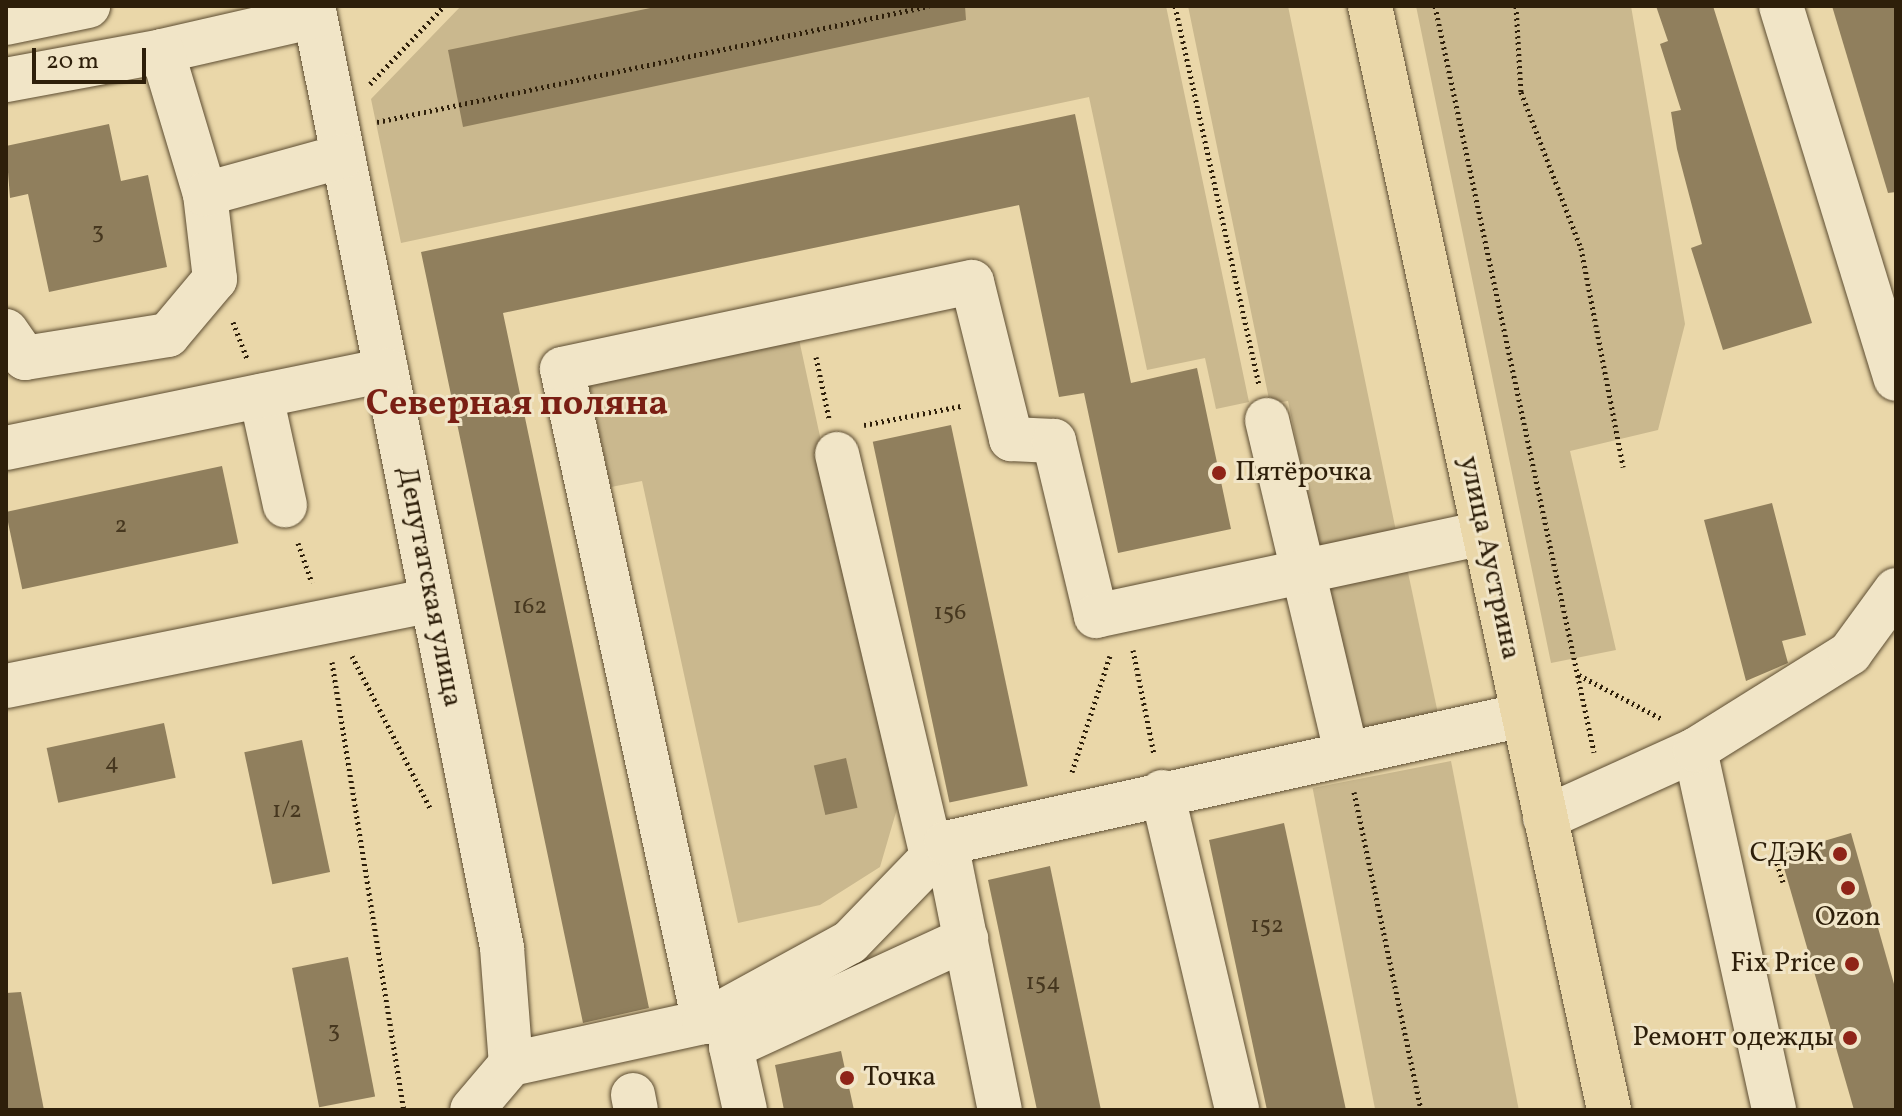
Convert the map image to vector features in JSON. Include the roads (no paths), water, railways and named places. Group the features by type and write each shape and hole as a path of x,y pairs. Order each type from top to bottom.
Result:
{"main road":[{"name":"улица Аустрина","path":"1370,6 1609,1110"}],"street":[{"path":"6,23 88,6"},
{"path":"1781,6 1896,379"},
{"path":"6,80 162,51 314,11"},
{"name":"Депутатская улица","path":"314,11 353,140 386,370 502,948 511,1064"},
{"path":"6,331 25,358 168,335 215,279 205,194 162,51"},
{"path":"205,194 353,140"},
{"path":"704,1022 562,369 972,282 1011,439 1054,441 1096,616 1483,533"},
{"path":"6,448 386,370"},
{"path":"261,396 285,505"},
{"path":"1267,420 1346,751"},
{"path":"834,442 940,852 966,939 1000,1110"},
{"path":"1545,818 1603,792 1680,735 1850,653 1896,590"},
{"path":"6,686 432,600"},
{"path":"472,1110 511,1064 704,1022 850,942 940,852 1058,814 1523,715"},
{"path":"1680,735 1774,1110"},
{"path":"1162,792 1237,1110"},
{"path":"745,1110 731,1047 966,939"}],"place":[{"name":"Пятёрочка","path":"1219,473"},
{"name":"СДЭК","path":"1840,854"},
{"name":"Ozon","path":"1848,888"},
{"name":"Fix Price","path":"1852,964"},
{"name":"Ремонт одежды","path":"1850,1038"},
{"name":"Точка","path":"847,1078"}],"district":[{"name":"Северная поляна","path":"517,406"}]}
